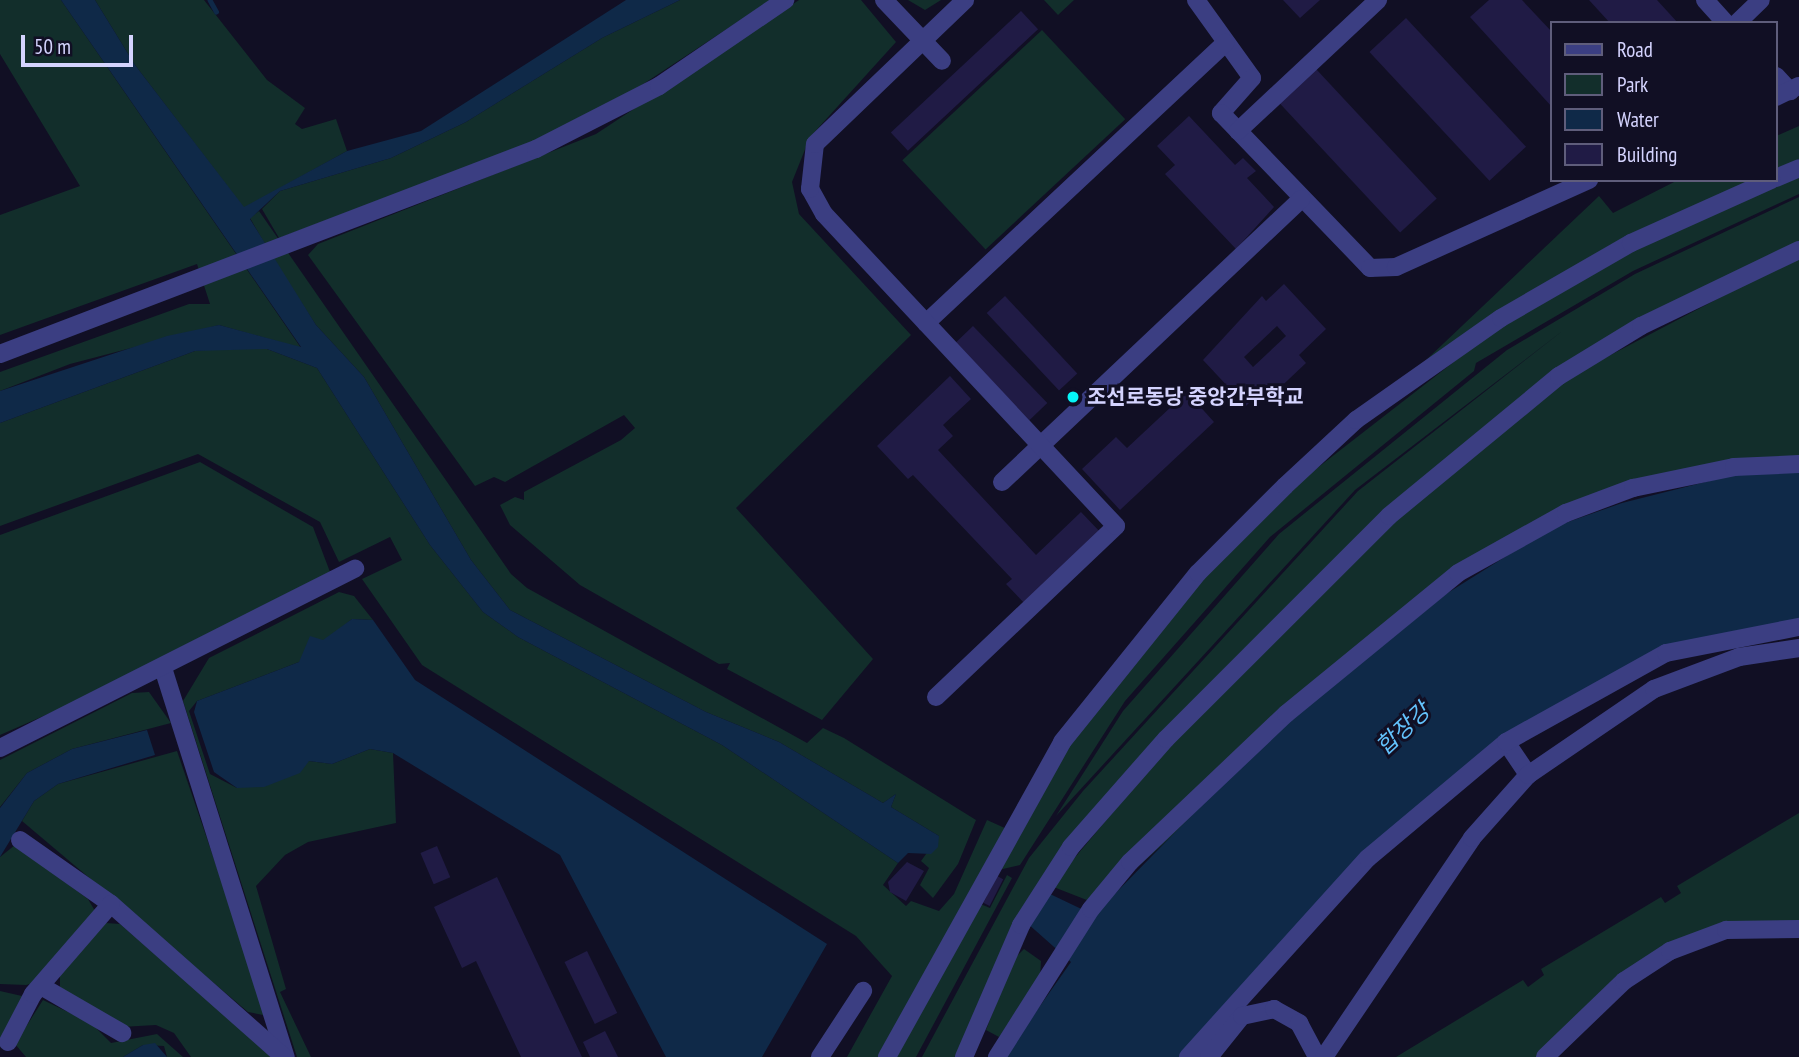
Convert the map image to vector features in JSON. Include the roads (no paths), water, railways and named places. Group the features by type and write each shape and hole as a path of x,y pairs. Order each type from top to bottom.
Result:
{"street":[{"path":"0,354 300,242 591,124 785,0"},
{"path":"884,0 942,61"},
{"path":"936,697 1115,526 824,214 808,175 815,144 825,132 965,0"},
{"path":"1196,0 1252,78 1284,87"},
{"path":"1238,131 1378,0"},
{"path":"1705,0 1724,21"},
{"path":"1739,21 1761,0"},
{"path":"926,323 1225,43"},
{"path":"1252,78 1221,113 1358,260 1383,270 1584,182"},
{"path":"1778,177 1799,168"},
{"path":"887,1057 1062,742 1198,573 1247,524 1356,420 1501,317 1631,243 1766,182"},
{"path":"1002,482 1301,199"},
{"path":"964,1057 1021,925 1078,838 1166,739 1390,516 1559,376 1642,326 1799,250"},
{"path":"997,1057 1091,909 1130,862 1286,714 1403,614 1496,548 1645,485 1734,467 1799,464"},
{"path":"0,748 355,569"},
{"path":"1188,1057 1368,858 1506,742 1666,653 1799,626"},
{"path":"1324,1057 1472,838 1528,775 1654,688 1739,657 1799,648"},
{"path":"163,668 285,1057"},
{"path":"1506,742 1528,775"},
{"path":"20,840 111,904 285,1057"},
{"path":"8,1042 41,986 111,904"},
{"path":"1545,1057 1624,981 1670,951 1726,930 1799,929"},
{"path":"41,986 121,1033"},
{"path":"820,1057 863,991"},
{"path":"1219,1020 1274,1009 1286,1013 1308,1032 1317,1057"},
{"path":"1209,1057 1242,1016"}],"water":[{"path":"61,0 95,0 135,65 244,207 347,151 421,131 626,0 680,0 602,38 466,122 391,158 280,191 250,219 316,325 364,377 471,560 510,610 706,712 779,742 883,803 896,794 891,807 939,836 938,847 931,854 908,853 898,863 722,745 518,637 483,612 430,545 317,368 267,349 195,351 0,423 0,391 167,336 219,325 301,347"},
{"name":"합장강","path":"1799,471 1799,624 1676,646 1418,808 1181,1057 1004,1057 1071,962 1027,923 1050,894 1094,915 1262,744 1446,594 1551,528 1622,503 1745,472"},
{"path":"352,619 373,620 415,680 827,944 762,1057 666,1057 560,855 393,753 370,749 332,764 309,761 300,773 264,787 237,788 214,772 194,712 197,701 299,662 310,636 323,640"},
{"path":"147,730 155,755 58,784 34,801 0,857 0,808 27,773 72,749"},
{"path":"155,1043 167,1057 123,1057 143,1045"}],"waterway":[{"path":"210,0 216,11"}],"place":[{"name":"조선로동당 중앙간부학교","path":"1073,397"}]}
